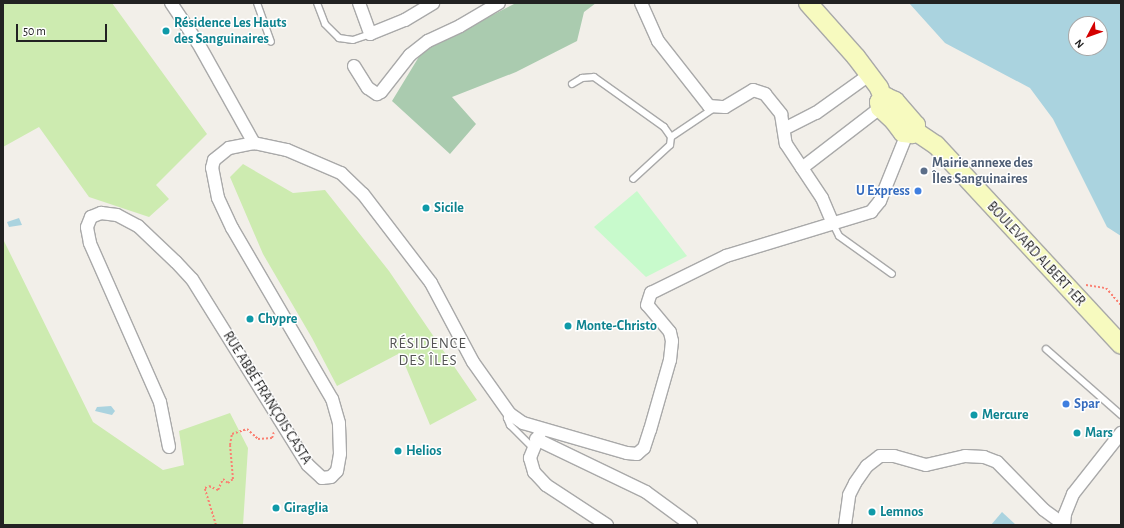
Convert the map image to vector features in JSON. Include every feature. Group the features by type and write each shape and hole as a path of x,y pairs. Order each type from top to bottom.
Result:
{"main road":[{"path":"808,3 869,75 881,103 890,97 895,100 916,125 908,138"},
{"name":"BOULEVARD ALBERT 1ER","path":"908,138 936,145 1121,344"}],"street":[{"path":"171,3 198,43 254,143"},
{"path":"359,3 370,34 405,20 433,3"},
{"path":"354,66 368,88 377,94 410,55 428,41 460,26 499,3"},
{"path":"641,3 658,41 704,101 714,108 725,107 747,92 760,91 780,114 786,144 822,198 833,224 871,212 877,207 908,138"},
{"path":"784,129 816,113 869,75"},
{"path":"802,168 881,103"},
{"name":"RUE ABBÉ FRANÇOIS CASTA","path":"169,447 160,402 90,243 87,227 91,217 101,213 117,215 138,226 192,280 308,465 322,478 331,477 337,471 340,454 339,423 332,399 232,228 218,198 212,168 219,154 229,148 254,143 312,158 342,173 352,182 431,283 473,362 510,414 523,423 536,438 627,453 637,454 644,448 670,360 672,341 670,332 647,305 651,293 726,256 833,224"},
{"path":"845,525 848,496 867,466 880,456 894,456 926,465 965,456 984,457 997,462 1048,514 1064,525 1073,494 1120,437"},
{"path":"607,525 546,484 534,472 530,458 536,438 646,492 691,525"}],"lane":[{"path":"257,3 271,42"},
{"path":"317,3 326,24 340,38 353,40 370,34"},
{"path":"572,84 582,78 594,77 653,117 664,127 671,137 670,145 664,153 633,179"},
{"path":"671,137 714,108"},
{"path":"833,224 839,236 892,274"},
{"path":"1046,349 1121,415"},
{"path":"510,414 508,418 510,426 536,438"}],"path":[{"path":"216,525 205,488 209,486 218,490 223,479 228,483 233,479 232,434 247,429 258,439 272,438 280,420"}],"green space":[{"path":"3,3 112,3 207,134 156,185 169,199 149,217 89,197 39,127 3,147"},
{"path":"516,3 596,3 584,12 577,41 516,72 452,97 476,124 450,154 392,101 420,55 434,45"},
{"path":"243,164 293,193 325,190 389,271 477,400 430,425 400,353 337,386 312,338 263,254 230,177"},
{"path":"637,191 687,256 646,277 594,227"},
{"path":"3,239 93,422 163,470 184,465 179,431 230,413 248,448 243,525 3,525"}],"water":[{"path":"909,3 1121,3 1121,236 1107,227 1053,119 1030,88 945,43"},
{"path":"19,218 22,225 9,227 7,222"},
{"path":"111,406 115,411 112,415 95,411 97,407"},
{"path":"1002,512 1016,525 991,525"}],"place":[{"name":"Résidence Les Hauts des Sanguinaires","path":"166,31"},
{"name":"Mairie annexe des Îles Sanguinaires","path":"924,171"},
{"name":"U Express","path":"918,191"},
{"name":"Sicile","path":"426,208"},
{"name":"Chypre","path":"250,319"},
{"name":"Monte-Christo","path":"568,326"},
{"name":"Spar","path":"1066,404"},
{"name":"Mercure","path":"974,415"},
{"name":"Mars","path":"1077,433"},
{"name":"Helios","path":"398,451"},
{"name":"Giraglia","path":"276,508"},
{"name":"Lemnos","path":"872,512"}],"district":[{"name":"RÉSIDENCE DES ÎLES","path":"428,352"}]}
